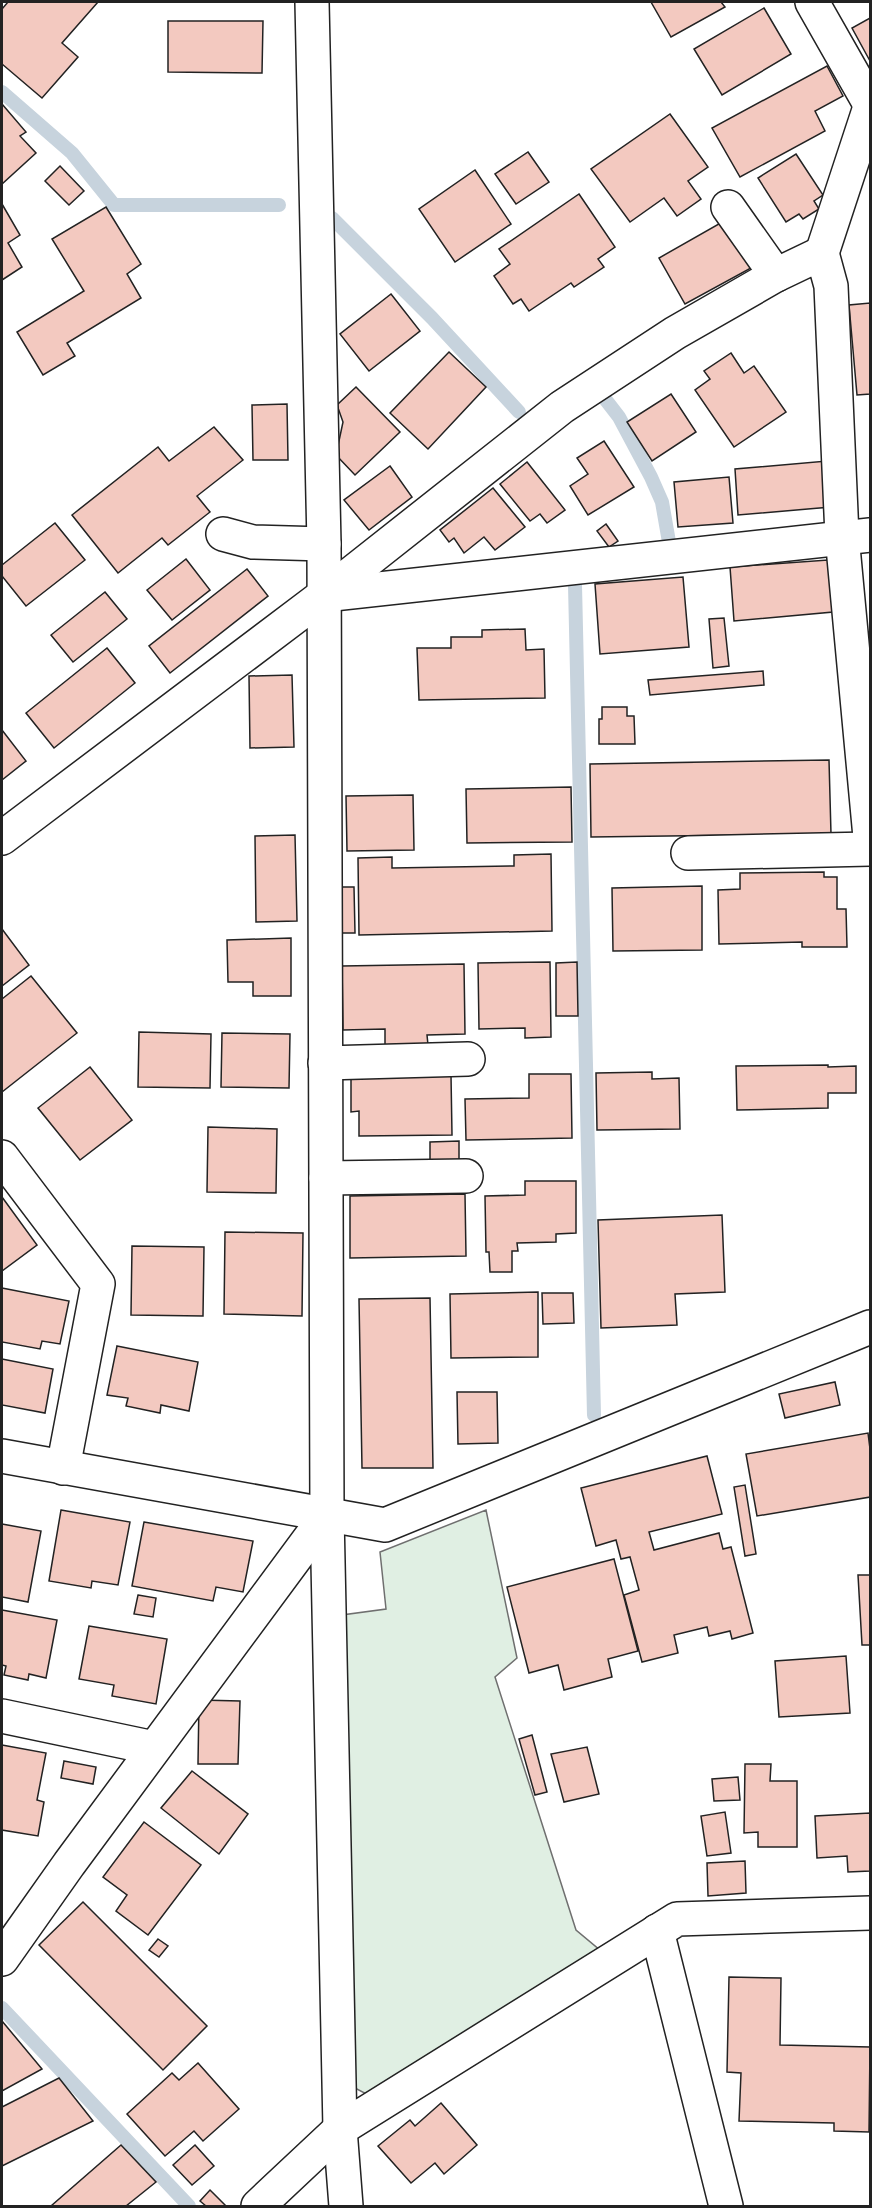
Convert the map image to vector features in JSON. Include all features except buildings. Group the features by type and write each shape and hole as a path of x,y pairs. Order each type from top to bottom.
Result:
{"street":[{"path":"312,2 324,544 327,1515 340,2129 346,2206"},
{"path":"812,2 870,105 822,253 831,286 856,536 870,837"},
{"path":"728,207 776,275"},
{"path":"2,838 324,595 562,407 675,333 776,275 822,253"},
{"path":"223,534 254,542 324,544"},
{"path":"324,595 856,536"},
{"path":"688,853 870,849"},
{"path":"325,1063 468,1059"},
{"path":"2,1157 98,1284 63,1468"},
{"path":"326,1178 466,1176"},
{"path":"2,1456 385,1525 870,1327"},
{"path":"2,1959 154,1748 327,1515"},
{"path":"2,1716 154,1748"},
{"path":"258,2206 340,2129 677,1918 870,1913"},
{"path":"657,1931 726,2206"}],"green space":[{"path":"486,1510 517,1658 495,1677 576,1930 601,1951 372,2097 353,2087 342,1615 386,1609 380,1552"}],"waterway":[{"path":"2,92 72,153 114,205 279,205"},
{"path":"332,218 432,318 519,412"},
{"path":"602,395 619,417 651,477 662,502 669,542"},
{"path":"575,585 594,1415"},
{"path":"2,2008 189,2206"}]}
